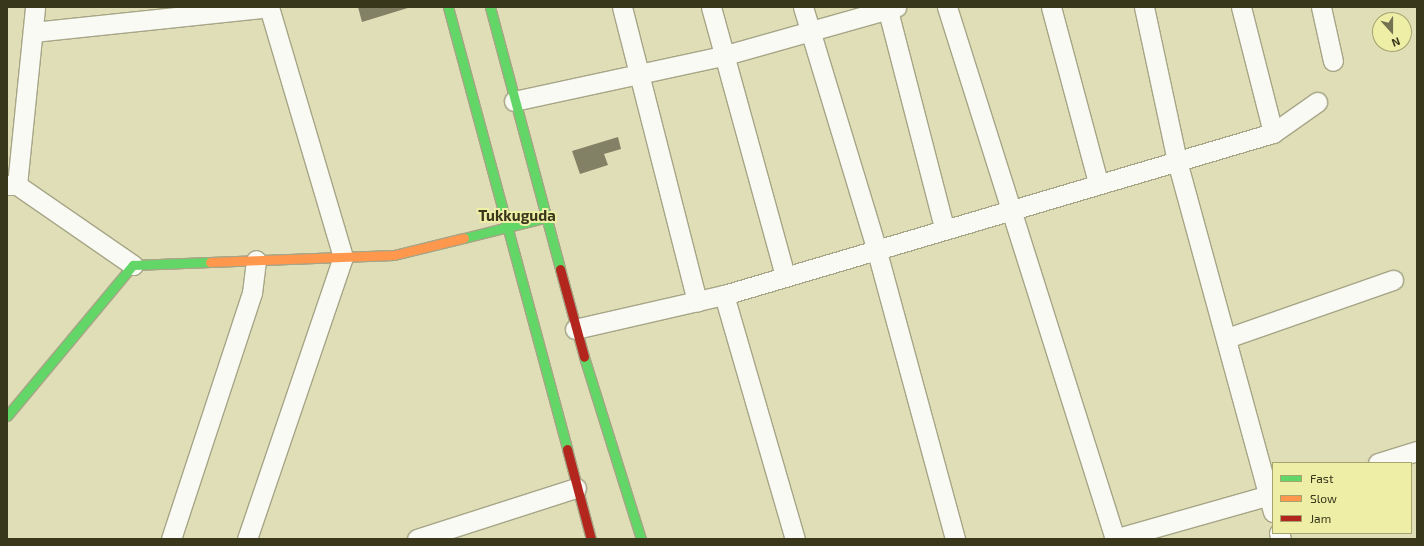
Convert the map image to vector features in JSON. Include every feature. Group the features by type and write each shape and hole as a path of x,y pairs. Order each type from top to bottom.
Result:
{"main road":[{"path":"448,7 576,488 591,539"},
{"path":"490,7 514,101 548,217 575,329 641,539"},
{"path":"7,415 132,265 394,255 507,225 548,217"}],"street":[{"path":"35,7 33,32 12,185 132,265"},
{"path":"33,32 269,7 343,257 247,539"},
{"path":"622,7 638,75 697,302"},
{"path":"711,7 722,56 785,276"},
{"path":"803,7 809,32 876,248 955,539"},
{"path":"947,7 1008,209 1114,539 1271,500 1177,161 1144,7"},
{"path":"1051,7 1098,182"},
{"path":"1241,7 1274,133"},
{"path":"1321,7 1333,60"},
{"path":"514,101 722,56 891,8 944,228"},
{"path":"575,329 724,295 1098,182 1274,133 1317,102"},
{"path":"171,539 252,293 256,260"},
{"path":"1227,338 1393,280"},
{"path":"724,295 795,539"},
{"path":"1381,462 1417,451"},
{"path":"417,539 576,488"}],"building":[{"path":"358,7 411,7 362,22"},
{"path":"618,137 621,149 604,154 608,165 580,174 572,151"}],"traffic: fast":[{"path":"448,7 567,449"},
{"path":"490,7 560,269"},
{"path":"464,238 548,217"},
{"path":"7,416 133,265 210,262"},
{"path":"584,357 641,539"}],"traffic: slow":[{"path":"210,262 394,255 464,238"}],"traffic: jam":[{"path":"560,269 584,357"},
{"path":"567,449 591,539"}],"district":[{"name":"Tukkuguda","path":"517,216"}]}
